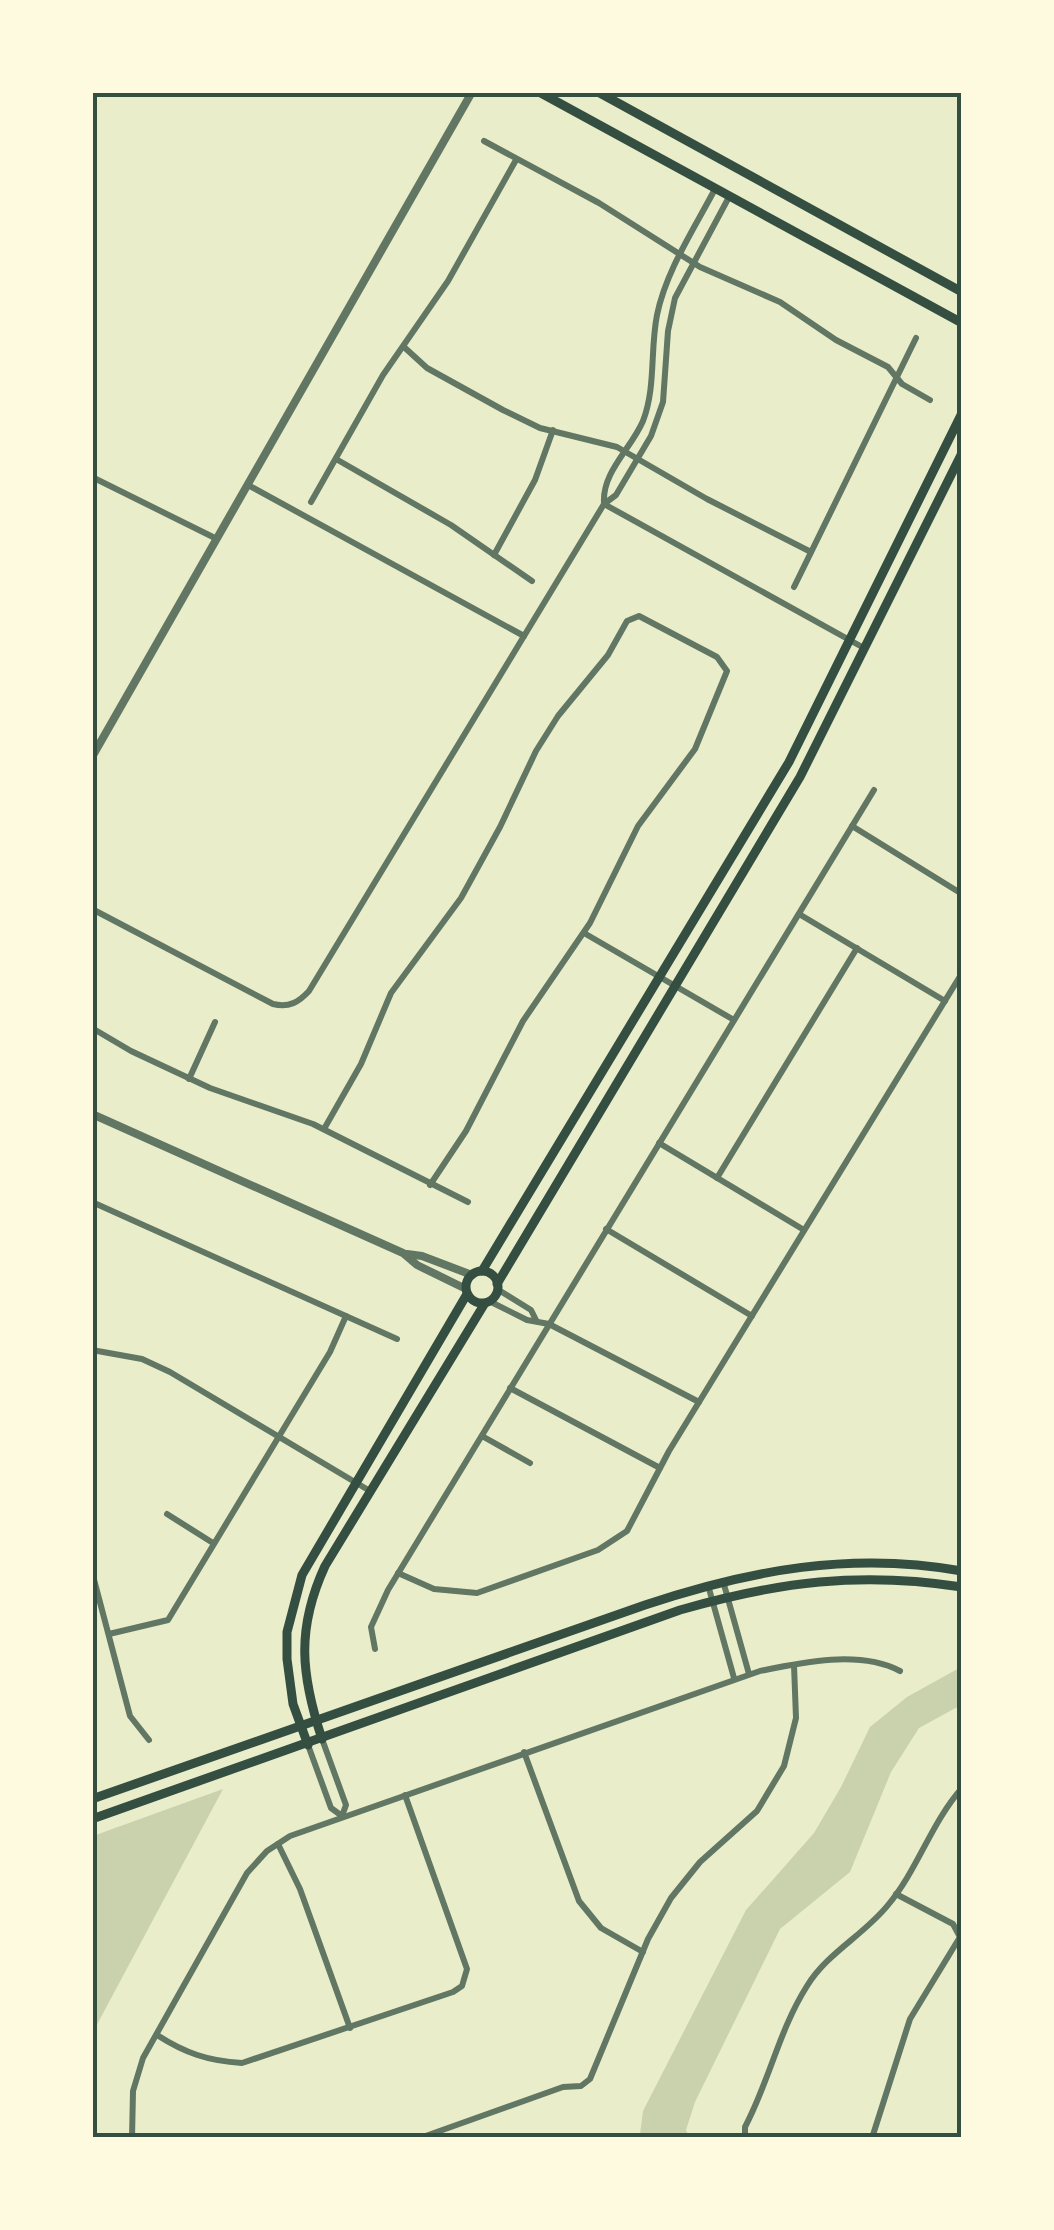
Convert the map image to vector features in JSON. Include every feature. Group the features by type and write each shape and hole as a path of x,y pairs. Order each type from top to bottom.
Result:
{"main road":[{"path":"539,92 962,323"},
{"path":"598,92 962,292"},
{"path":"322,1739 304,1667 307,1616 324,1566 497,1286 790,762 962,413"},
{"path":"308,1744 293,1704 286,1659 294,1596 312,1552 476,1273 800,777 962,453"},
{"path":"476,1273 492,1274 497,1286"},
{"path":"467,1292 475,1301 487,1302"},
{"path":"92,1798 723,1581 788,1567 848,1562 962,1571"},
{"path":"92,1819 728,1597 794,1582 837,1579 898,1579 962,1587"}],"street":[{"path":"92,757 472,92"},
{"path":"484,141 599,202 692,262 780,302 836,340 888,367 896,379 930,400"},
{"path":"311,502 384,376 448,281 516,160"},
{"path":"604,504 603,489 643,420 650,395 657,317 668,282 715,189"},
{"path":"92,910 273,1004 293,1004 316,981 604,504 616,495 651,436 663,402 672,314 681,284 729,197"},
{"path":"794,587 916,338"},
{"path":"404,347 427,368 526,422 604,442 812,552"},
{"path":"494,555 535,480 552,430"},
{"path":"336,460 462,532 532,581"},
{"path":"92,478 217,539"},
{"path":"248,485 524,636"},
{"path":"604,504 864,648"},
{"path":"324,1129 361,1064 391,993 461,898 536,750 633,617 646,619 725,665 727,671 715,707 695,749 638,826 584,933 523,1021 466,1132 430,1185"},
{"path":"375,1649 371,1627 398,1573 874,790"},
{"path":"852,826 962,894"},
{"path":"799,914 944,1001"},
{"path":"584,933 734,1020"},
{"path":"717,1178 857,948"},
{"path":"398,1573 434,1590 477,1593 580,1558 628,1531 660,1468 962,973"},
{"path":"188,1079 215,1022"},
{"path":"92,1028 188,1079 324,1129 468,1202"},
{"path":"92,1114 403,1253 476,1273"},
{"path":"659,1143 804,1230"},
{"path":"92,1202 397,1339"},
{"path":"606,1229 752,1316"},
{"path":"403,1253 467,1292"},
{"path":"497,1286 531,1310 537,1321"},
{"path":"487,1302 527,1320 548,1324 700,1402"},
{"path":"109,1634 168,1620 330,1352 346,1316"},
{"path":"92,1350 125,1354 155,1365 370,1491"},
{"path":"510,1388 660,1468"},
{"path":"482,1436 530,1463"},
{"path":"167,1514 213,1543"},
{"path":"92,1572 130,1716 150,1740"},
{"path":"723,1581 749,1674"},
{"path":"708,1585 734,1678"},
{"path":"132,2138 132,2091 144,2058 240,1884 267,1850 342,1816 734,1678 794,1666 869,1660 900,1671"},
{"path":"420,2138 562,2087 586,2084 642,1952 680,1886 712,1850 757,1811 780,1775 795,1732 794,1666"},
{"path":"322,1739 346,1805 342,1816"},
{"path":"308,1744 331,1808 342,1816"},
{"path":"524,1752 579,1901 601,1928 642,1952"},
{"path":"745,2138 745,2127 805,1988 896,1894 940,1816 962,1788"},
{"path":"156,2035 209,2061 242,2063 453,1992 465,1980 467,1969 404,1794"},
{"path":"278,1844 300,1889 350,2028"},
{"path":"872,2138 906,2029 957,1947 959,1932 952,1924 896,1894"}],"green space":[{"path":"961,1667 961,1705 919,1728 891,1772 850,1872 780,1929 695,2102 686,2130 689,2137 634,2137 640,2134 643,2111 746,1910 814,1833 870,1727 907,1697"},
{"path":"223,1789 93,2032 93,1836"}]}
